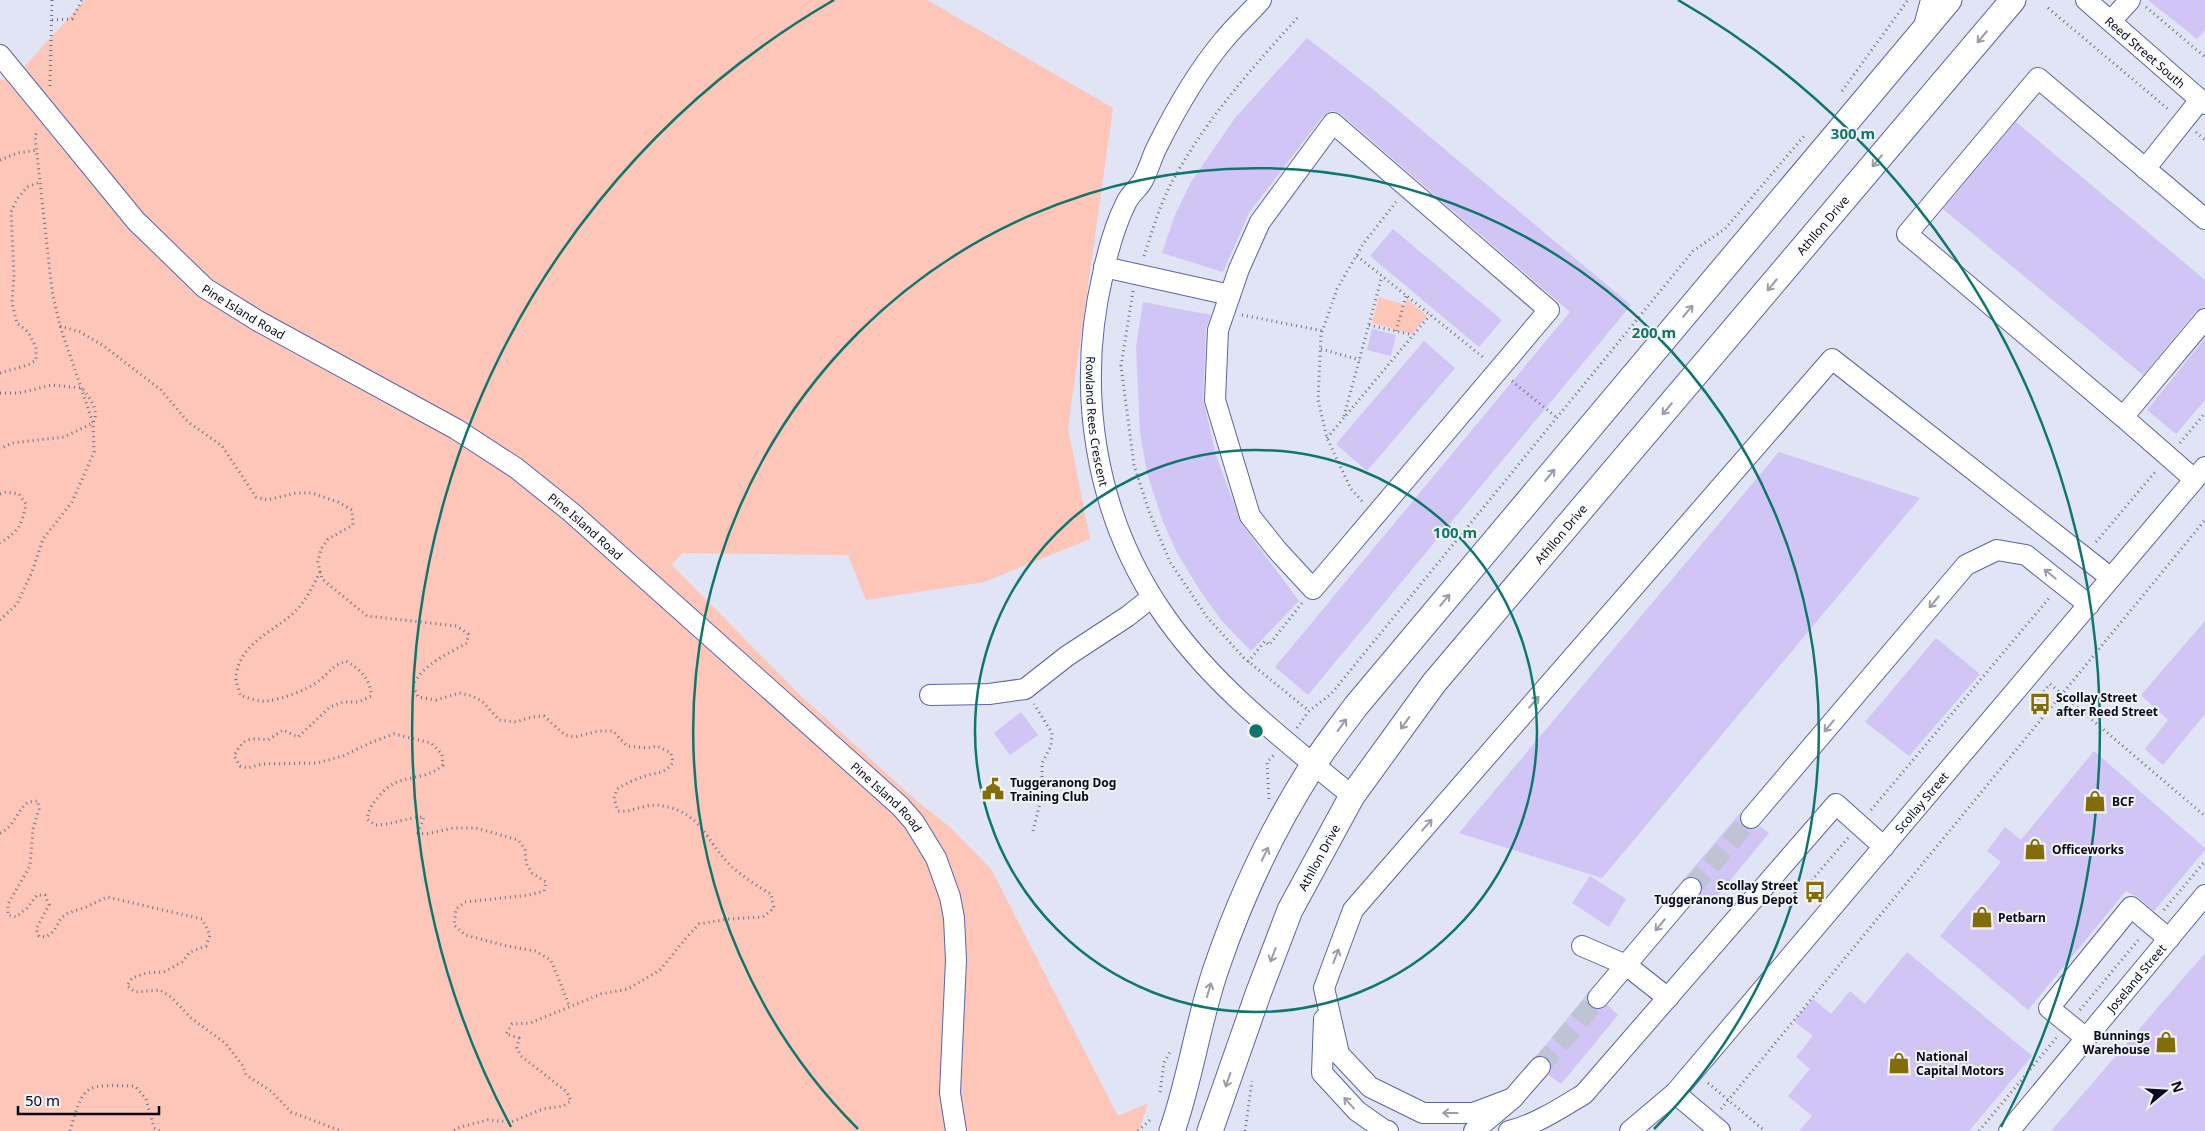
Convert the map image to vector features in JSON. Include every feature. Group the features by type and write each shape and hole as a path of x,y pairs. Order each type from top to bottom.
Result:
{"main road":[{"path":"1164,1123 1185,1087 1195,1037 1217,966 1252,880 1277,829 1314,765 1356,706 1949,0"},
{"path":"1922,32 1961,0"},
{"name":"Athllon Drive","path":"1210,1131 1290,910 1352,796 1434,683 2013,0"}],"street":[{"name":"Rowland Rees Crescent","path":"1262,0 1224,40 1204,65 1157,147 1143,181 1127,201 1109,246 1094,309 1089,378 1095,445 1107,495 1126,548 1152,597 1197,656 1247,708 1352,796"},
{"path":"1922,32 1931,0"},
{"name":"Reed Street South","path":"2086,0 2202,102"},
{"path":"2111,21 2138,3"},
{"name":"Pine Island Road","path":"0,55 136,222 205,288 258,322 456,429 516,468 570,512 900,806 914,822 936,858 950,898 954,918 956,960 950,1093 952,1130"},
{"path":"2200,473 2168,457 1907,234 2038,78 2205,219"},
{"path":"2145,169 2183,121 2202,102"},
{"path":"1333,123 1549,310 1313,589 1276,550 1250,516 1214,400 1218,330 1227,303 1238,269 1260,222 1333,123"},
{"path":"1104,267 1138,275 1227,303"},
{"path":"2122,417 2205,319"},
{"path":"1388,1131 1356,1111 1322,1073 1324,989 1353,910 1832,359 2111,578"},
{"name":"Scollay Street","path":"1630,1131 1676,1093 2200,473"},
{"path":"1750,818 1966,565 1997,550 2026,555 2089,605"},
{"path":"930,695 989,694 1024,689 1067,656 1128,616 1152,597"},
{"path":"1509,1131 1561,1108 1584,1094 1836,804 1884,847"},
{"path":"1598,998 1692,888"},
{"name":"Joseland Street","path":"2009,1131 2205,895"},
{"path":"2086,1038 2049,1008 2131,908 2169,939"},
{"path":"1582,946 1626,966 1668,998"},
{"path":"1324,989 1340,1054 1370,1086 1423,1113 1474,1113 1513,1098"},
{"path":"1474,1131 1513,1098 1540,1067"},
{"path":"1676,1093 1715,1127"}],"path":[{"path":"0,620 17,604 32,572 43,538 72,502 94,452 93,423 60,326 52,291 35,136 47,113 52,0"},
{"path":"52,20 72,19 82,0"},
{"path":"1841,93 1908,0"},
{"path":"2138,3 2205,57"},
{"path":"2048,8 2205,140"},
{"path":"1299,16 1253,68 1190,153 1172,183 1131,296 1121,366 1134,465 1150,514 1170,562 1207,616 1248,662 1310,711"},
{"path":"1330,694 1692,251 1725,229 1808,131"},
{"path":"0,160 18,153 37,150"},
{"path":"0,373 28,365 36,360 36,347 28,332 17,323 12,303 14,275 11,212 16,198 27,187 40,182"},
{"path":"1376,515 1351,490 1327,438 1318,400 1320,349 1323,331 1338,289 1357,256 1388,211 1409,189"},
{"path":"1357,256 1556,417"},
{"path":"1344,418 1382,276"},
{"path":"1396,331 1406,296"},
{"path":"1227,303 1323,331"},
{"path":"1327,438 1430,315"},
{"path":"1369,324 1413,335"},
{"path":"60,326 80,332 104,346 160,390 188,422 222,446 256,497 267,500 296,493 312,493 338,502 352,510 353,524 328,539 321,549 318,562 322,578 367,616 457,626 468,634 467,643 433,663 416,678 413,686 418,696 436,700 459,693 482,701 499,720 516,722 532,717 544,716 565,735 584,736 598,731 613,731 627,746 648,748 657,746 671,753 673,762 669,768 658,774 645,776 617,789 614,798 618,811 627,812 640,806 662,805 684,813 702,827 730,864 752,883 771,894 774,908 763,916 699,924 660,970 628,989 601,994 569,1005 530,1022 512,1024 506,1034 519,1038 517,1048 521,1056 567,1092 571,1101 563,1106 543,1109 511,1122 488,1120 460,1127 453,1131"},
{"path":"1320,349 1360,360"},
{"path":"0,393 19,393 52,385 82,388"},
{"path":"2084,557 2205,413"},
{"path":"0,449 12,443 64,438 93,423"},
{"path":"0,494 6,492 19,494 26,504 23,521 14,535 0,543"},
{"path":"1715,1127 1728,1100 2205,520"},
{"path":"320,572 302,604 290,617 254,641 242,655 235,677 240,695 266,702 312,685 322,678 333,666 346,662 360,670 371,686 371,696 358,702 343,702 330,707 298,737 282,730 268,740 253,738 241,743 234,756 240,766 248,768 262,764 317,763 343,756 394,734 431,743 442,754 443,765 433,774 392,782 369,808 367,819 375,825 388,825 415,817 424,817 418,833 426,834 453,828 476,828 518,840 525,849 526,863 532,874 546,882 544,891 529,895 465,902 456,909 454,925 465,935 535,951 551,960 569,1005"},
{"path":"1838,901 1812,880 2062,583"},
{"path":"1248,662 1265,642 1269,645 1313,589"},
{"path":"2031,707 2050,684 2205,816"},
{"path":"1024,689 1052,733 1053,738 1042,763 1042,795 1033,831"},
{"path":"0,833 9,829 17,814 28,802 38,801 39,809 33,829 30,866 8,904 8,915 16,917 28,908 37,895 45,895 49,906 36,929 39,936 46,937 54,931 61,918 68,913 107,897 202,919 210,935 206,946 190,952 182,962 164,972 146,973 132,978 127,986 135,992 160,990 171,997 191,1018 225,1043 243,1066 246,1075 271,1091 291,1112 341,1131"},
{"path":"1979,1131 2205,860"},
{"path":"1694,1072 1765,1131"},
{"path":"70,1131 81,1096 90,1088 112,1086 135,1086 146,1099 154,1128 160,1131"},
{"path":"1138,1131 1164,1123"}],"shaded area":[{"path":"85,0 927,0 1113,108 1068,428 1090,539 984,582 866,600 848,555 682,553 672,565 801,696 918,802 951,828 991,869 1118,1116 1148,1103 1139,1131 0,1131 0,80 14,78"},
{"path":"1379,297 1405,305 1407,299 1427,316 1412,334 1372,323"}],"building":[{"path":"2148,0 2205,0 2205,30 2197,39"},
{"path":"1307,38 1375,91 1631,305 1308,695 1275,667 1570,312 1341,114 1334,111 1328,112 1323,116 1249,213 1223,272 1162,253 1175,215 1191,182 1235,118"},
{"path":"2016,122 2205,280 2205,307 2196,311 2143,375 1943,209"},
{"path":"1393,229 1502,320 1479,347 1370,256"},
{"path":"1143,302 1211,315 1206,329 1203,399 1216,455 1241,523 1299,601 1251,651 1221,620 1176,551 1162,519 1147,473 1140,432 1136,347"},
{"path":"1372,329 1396,335 1391,356 1367,350"},
{"path":"2205,338 2205,400 2176,434 2147,410"},
{"path":"1424,341 1455,368 1367,471 1336,444"},
{"path":"1779,452 1920,498 1602,878 1459,833"},
{"path":"2205,621 2205,714 2163,765 2145,749 2168,720 2141,695"},
{"path":"1936,638 1980,674 1909,756 1865,722"},
{"path":"1021,712 1038,735 1010,755 994,733"},
{"path":"2094,751 2205,850 2154,911 2139,898 2126,891 2028,1010 1940,936 2001,862 1987,851 2005,827 2021,840"},
{"path":"1741,812 1740,822 1744,827 1755,829 1760,826 1769,833 1711,904 1700,895 1703,890 1699,879 1693,876 1685,878"},
{"path":"1590,876 1626,899 1609,927 1572,903"},
{"path":"1907,952 2032,1056 1969,1131 1799,1131 1812,1116 1788,1096 1810,1069 1796,1057 1813,1036 1794,1021 1813,999 1831,1014 1850,991 1865,1004"},
{"name":"Bunnings Warehouse","path":"2205,953 2205,1131 2051,1131"},
{"path":"1588,993 1587,1002 1591,1007 1602,1009 1607,1005 1618,1015 1561,1084 1549,1075 1552,1069 1548,1058 1537,1056"}],"tunnel":[{"path":"1691,888 1751,818"},
{"path":"1540,1067 1598,998"}],"place":[{"name":"Scollay Street after Reed Street","path":"2040,704"},
{"name":"Tuggeranong Dog Training Club","path":"993,789"},
{"name":"BCF","path":"2095,801"},
{"name":"Officeworks","path":"2035,849"},
{"name":"Scollay Street Tuggeranong Bus Depot","path":"1815,892"},
{"name":"Petbarn","path":"1982,917"},
{"name":"Bunnings Warehouse","path":"2166,1042"},
{"name":"National Capital Motors","path":"1899,1063"}]}
